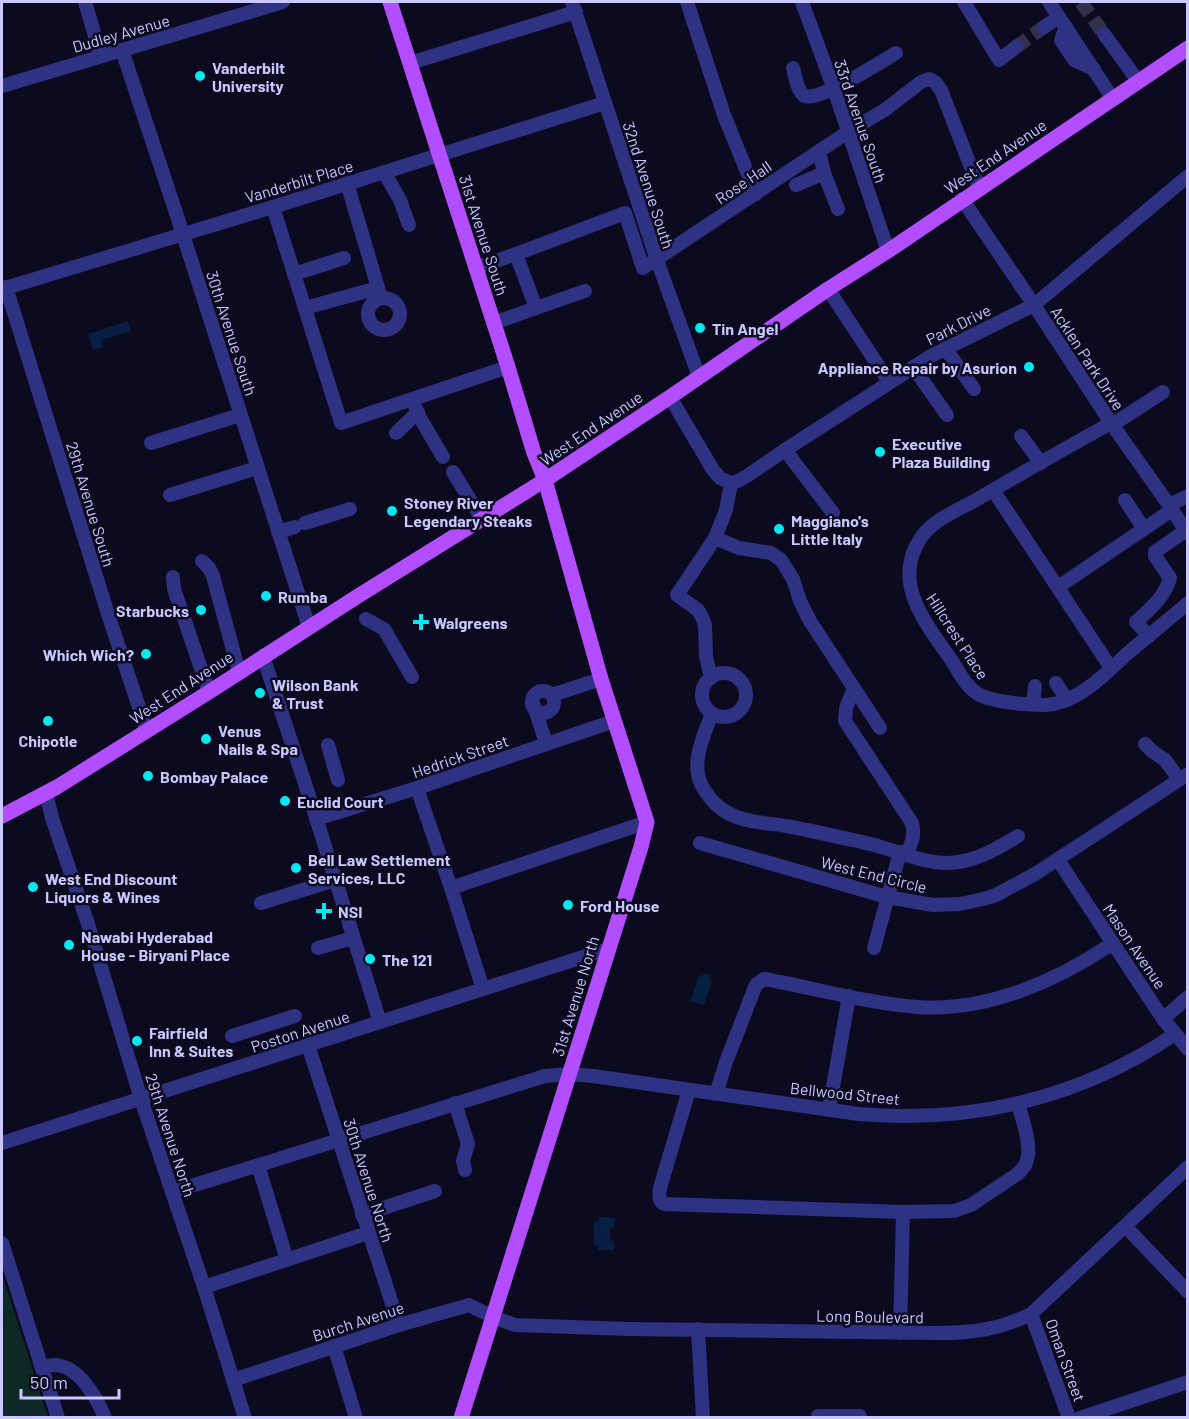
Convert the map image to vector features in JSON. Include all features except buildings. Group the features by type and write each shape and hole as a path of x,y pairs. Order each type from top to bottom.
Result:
{"main road":[{"name":"31st Avenue South","path":"390,2 544,480"},
{"name":"West End Avenue","path":"2,816 46,793 147,731 544,480 1188,48"},
{"path":"544,480 601,679 647,822"},
{"name":"31st Avenue North","path":"461,1418 647,822"}],"street":[{"path":"85,2 101,56"},
{"name":"Dudley Avenue","path":"2,86 283,2"},
{"path":"687,2 724,115 756,194"},
{"name":"33rd Avenue South","path":"802,2 834,89 888,251"},
{"path":"964,2 999,60 1016,47"},
{"path":"1049,2 1113,99"},
{"path":"410,63 574,7"},
{"name":"32nd Avenue South","path":"574,7 657,260 699,377"},
{"path":"1044,27 1062,22"},
{"path":"1104,34 1138,81"},
{"name":"30th Avenue South","path":"122,50 309,627"},
{"path":"793,68 799,88 809,97 834,89 896,53"},
{"name":"Rose Hall","path":"657,260 819,151 886,109 921,82 929,79 935,82 940,90 979,188"},
{"name":"Vanderbilt Place","path":"4,288 605,103"},
{"path":"819,151 824,173 838,208"},
{"path":"384,172 400,200 409,225"},
{"path":"796,185 824,173"},
{"name":"Park Drive","path":"730,483 747,476 889,382 945,348 1034,305 1188,176"},
{"path":"347,183 379,293"},
{"name":"Acklen Park Drive","path":"962,199 1186,532"},
{"path":"273,207 341,423 415,406 508,367"},
{"path":"476,268 640,208"},
{"path":"625,213 643,268 657,260"},
{"path":"516,254 536,308"},
{"path":"294,274 344,258"},
{"name":"29th Avenue South","path":"4,288 147,731"},
{"path":"828,289 889,382"},
{"path":"494,323 585,291"},
{"path":"305,308 379,293 394,301 400,311 396,324 387,329 375,327 368,316 368,311 379,293"},
{"path":"945,348 974,389"},
{"path":"913,367 947,415"},
{"name":"Hillcrest Place","path":"1163,392 1112,424 939,521 920,539 909,572 910,588 921,615 971,688 994,700 1033,704 1051,704 1067,700 1086,689 1188,603"},
{"path":"670,397 713,470 720,478 730,483 726,510 715,538 677,595 698,610 702,617 705,625 706,656 711,678"},
{"path":"396,433 415,406"},
{"path":"415,406 443,457"},
{"path":"151,443 240,415"},
{"path":"1022,436 1041,463"},
{"path":"785,450 832,513"},
{"path":"170,495 257,468"},
{"path":"453,472 482,519"},
{"path":"993,490 1111,668"},
{"path":"1058,587 1144,529 1188,496"},
{"path":"1125,500 1144,529"},
{"path":"278,532 350,509"},
{"path":"1149,636 1136,622 1160,599 1170,578 1155,556 1155,552 1186,532"},
{"path":"715,538 739,548 765,552 778,557 793,579 810,621 880,728"},
{"path":"202,561 213,576 239,672"},
{"path":"173,577 174,589 209,692"},
{"path":"366,619 384,629 412,677"},
{"path":"263,656 380,1022"},
{"path":"720,674 733,676 739,680 746,692 739,711 726,717 711,713 706,708 702,694 711,678 720,674"},
{"path":"546,743 533,704 539,711 549,711 554,704 552,695 601,679"},
{"path":"1056,683 1067,700"},
{"path":"1033,704 1035,686"},
{"path":"854,688 845,713 846,723 912,823 914,835 912,842 903,853 887,897 874,948"},
{"path":"711,713 698,750 699,780 703,790 731,815 870,844 933,862 955,863 977,857 1018,836"},
{"name":"Hedrick Street","path":"316,819 417,788 614,721"},
{"path":"1145,744 1183,776"},
{"path":"328,745 338,780"},
{"name":"West End Circle","path":"700,843 887,897 933,905 971,903 996,895 1035,874 1183,776"},
{"path":"417,788 483,989"},
{"name":"29th Avenue North","path":"46,793 141,1099 245,1418"},
{"path":"451,888 647,822"},
{"name":"Mason Avenue","path":"1058,860 1164,1019 1188,1049"},
{"path":"261,903 335,880"},
{"path":"318,948 353,938"},
{"path":"716,1094 755,987 760,981 769,980 880,1002 916,1007 945,1007 980,1002 1019,992 1042,983 1113,943"},
{"name":"Poston Avenue","path":"2,1143 608,949"},
{"path":"829,1110 849,996"},
{"path":"1164,1019 1188,997"},
{"path":"232,1036 295,1016"},
{"name":"Bellwood Street","path":"172,1191 545,1076 570,1074 829,1110 888,1117 915,1117 964,1113 1018,1104 1094,1079 1140,1056 1175,1034"},
{"name":"30th Avenue North","path":"308,1045 399,1325"},
{"path":"689,1090 660,1188 661,1202 672,1205 903,1212 963,1209 1021,1170 1027,1161 1028,1150 1018,1104"},
{"path":"455,1103 468,1144 463,1161 465,1170"},
{"path":"258,1165 287,1260"},
{"name":"Long Boulevard","path":"493,1317 515,1325 629,1329 900,1333 982,1331 1015,1322 1031,1314 1188,1167"},
{"path":"362,1215 435,1191"},
{"path":"900,1333 903,1212"},
{"path":"1125,1226 1188,1292"},
{"path":"204,1287 368,1233"},
{"path":"2,1244 57,1418"},
{"name":"Burch Avenue","path":"233,1380 399,1325 468,1305 493,1317"},
{"name":"Oman Street","path":"1031,1314 1069,1418"},
{"path":"698,1329 703,1418"},
{"path":"334,1346 356,1418"},
{"path":"41,1367 57,1365 74,1373 92,1392 105,1418"},
{"path":"1080,1418 1188,1382"},
{"path":"818,1416 860,1416 860,1418"}],"green space":[{"path":"2,1274 48,1417 2,1417"}],"water":[{"path":"128,321 131,331 102,340 103,347 93,350 88,334"},
{"path":"704,974 709,975 712,981 704,1005 691,1001 698,977"},
{"path":"599,1217 615,1218 614,1227 610,1228 610,1240 614,1241 614,1250 598,1250 598,1246 594,1246 594,1222 599,1221"}],"tunnel":[{"path":"1081,2 1104,34"},
{"path":"1016,47 1044,27"}],"place":[{"name":"Vanderbilt University","path":"200,76"},
{"name":"Tin Angel","path":"700,328"},
{"name":"Appliance Repair by Asurion","path":"1029,367"},
{"name":"Executive Plaza Building","path":"880,452"},
{"name":"Stoney River Legendary Steaks","path":"392,511"},
{"name":"Maggiano's Little Italy","path":"779,529"},
{"name":"Rumba","path":"266,596"},
{"name":"Starbucks","path":"201,610"},
{"name":"Walgreens","path":"421,622"},
{"name":"Which Wich?","path":"146,654"},
{"name":"Wilson Bank & Trust","path":"260,693"},
{"name":"Chipotle","path":"48,721"},
{"name":"Venus Nails & Spa","path":"206,739"},
{"name":"Bombay Palace","path":"148,776"},
{"name":"Euclid Court","path":"285,801"},
{"name":"Bell Law Settlement Services, LLC","path":"296,868"},
{"name":"West End Discount Liquors & Wines","path":"33,887"},
{"name":"Ford House","path":"568,905"},
{"name":"NSI","path":"324,911"},
{"name":"Nawabi Hyderabad House - Biryani Place","path":"69,945"},
{"name":"The 121","path":"370,959"},
{"name":"Fairfield Inn & Suites","path":"137,1041"}]}
